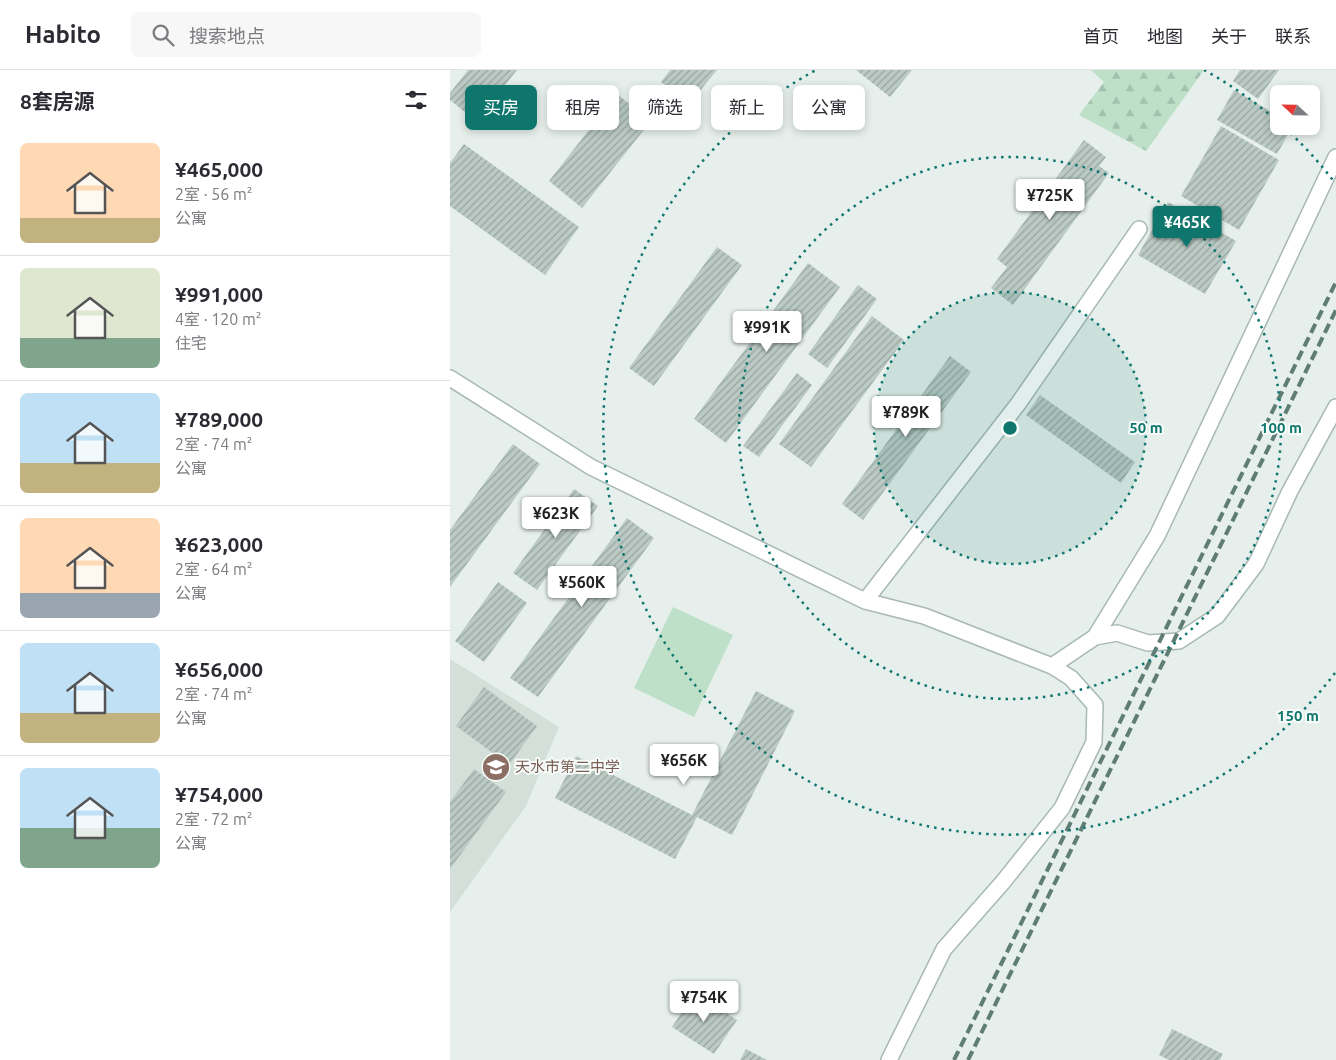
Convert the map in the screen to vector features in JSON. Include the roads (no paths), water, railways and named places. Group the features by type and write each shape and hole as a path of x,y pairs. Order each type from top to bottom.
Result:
{"street":[{"path":"1096,638 1157,536 1336,157"},
{"path":"865,601 1018,404 1139,230"},
{"path":"450,378 591,468 865,601 924,616 1052,666 1071,678 1095,705 1094,742 1062,808 944,949 889,1060"},
{"path":"1052,666 1096,638 1117,633 1148,643 1179,641 1217,616 1256,564 1290,491 1336,407"}],"railway":[{"path":"954,1060 1336,282"},
{"path":"968,1060 1336,310"}],"place":[{"name":"天水市第二中学","path":"496,767"}]}
